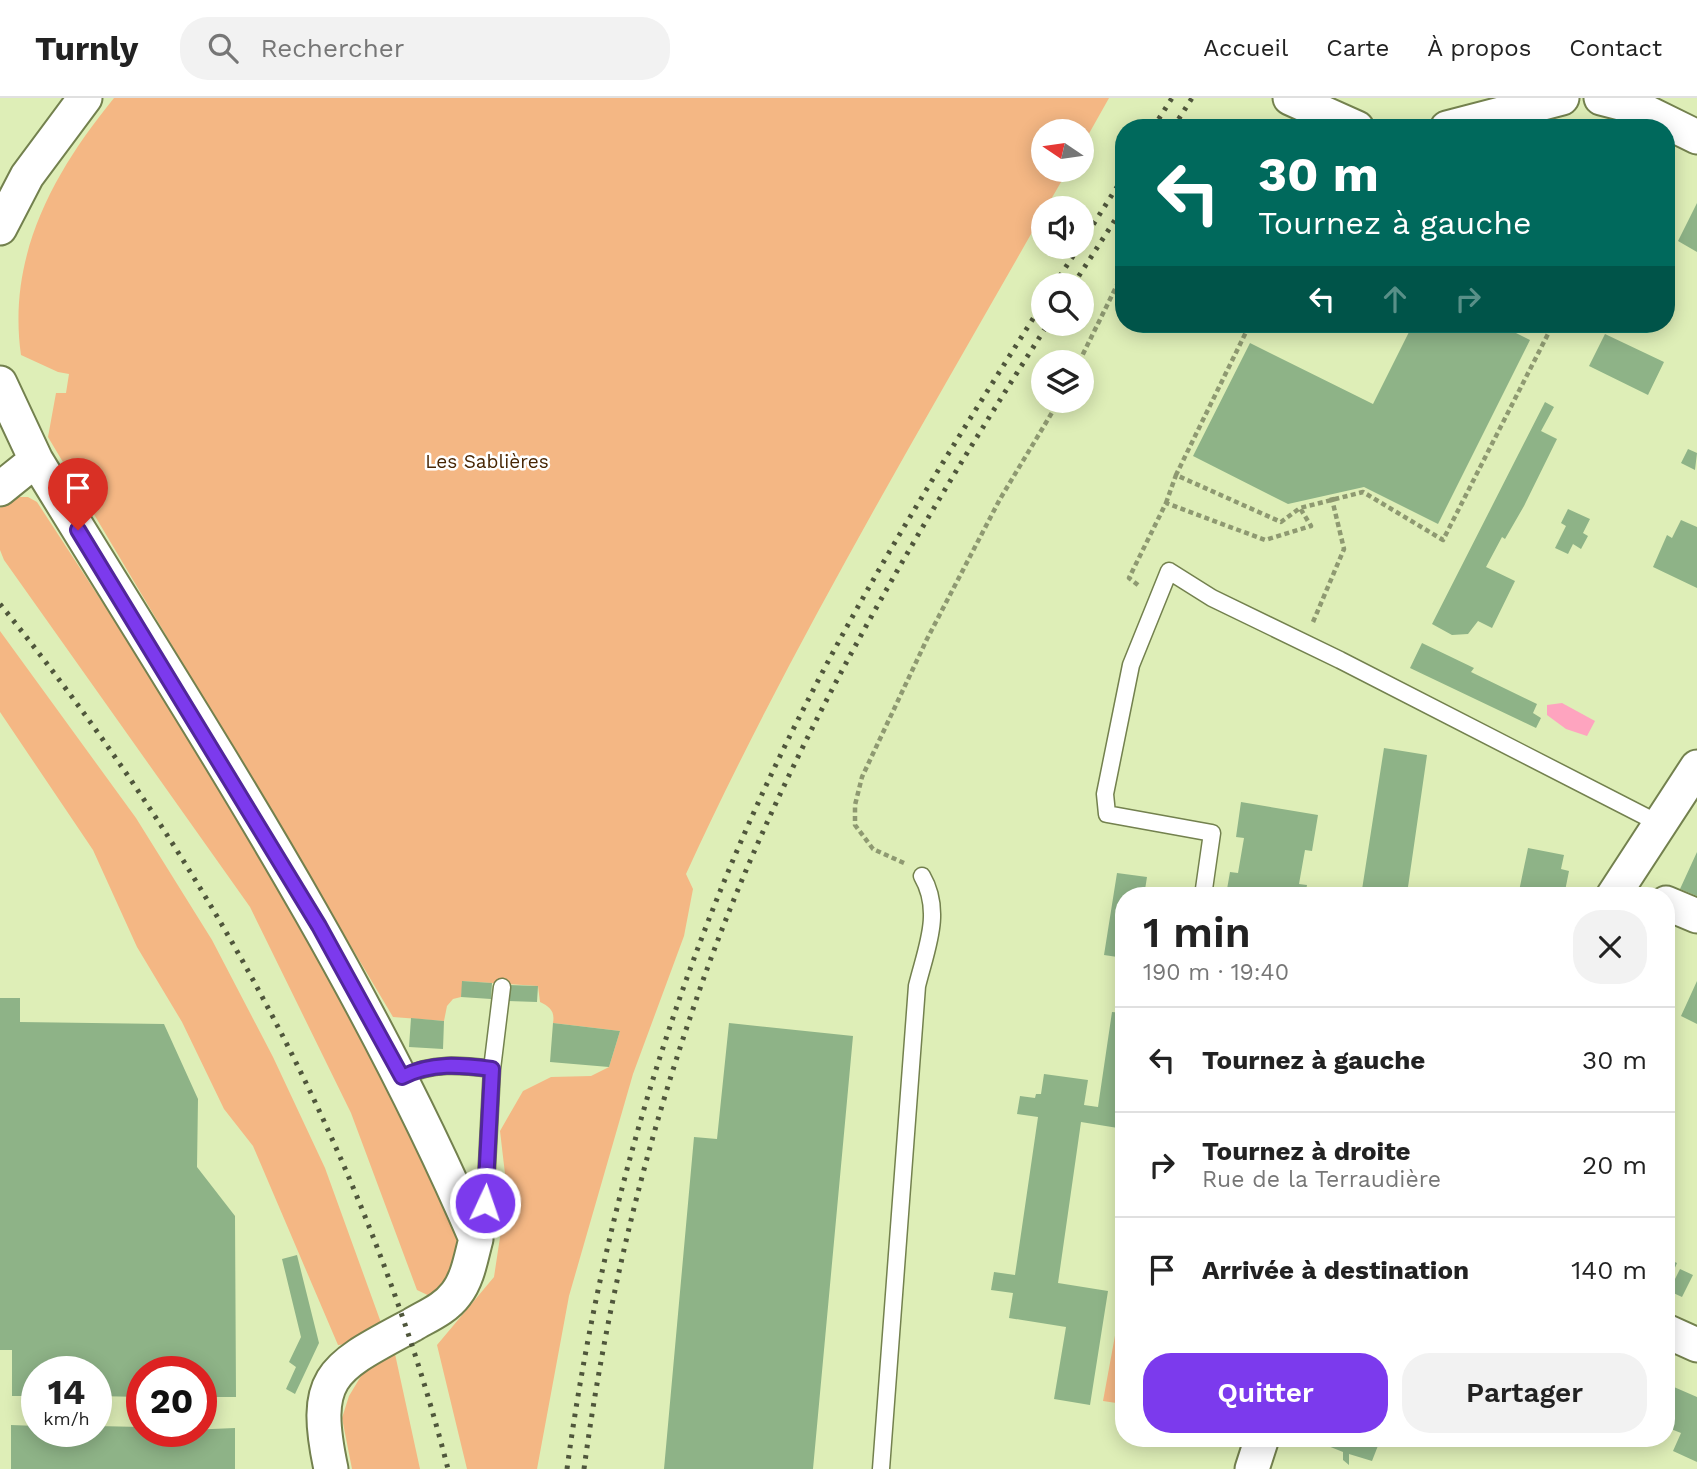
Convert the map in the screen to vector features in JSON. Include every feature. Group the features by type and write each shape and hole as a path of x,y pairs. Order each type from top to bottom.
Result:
{"street":[{"path":"0,228 27,176 85,98"},
{"path":"1290,98 1337,119"},
{"path":"1455,117 1562,98"},
{"path":"1601,98 1636,107 1660,119"},
{"path":"1675,126 1697,137"},
{"path":"0,383 36,460 319,926 402,1077 476,1239 464,1279 456,1294 442,1308 377,1343 335,1375 327,1389 322,1408 331,1469"},
{"path":"0,489 36,460"},
{"path":"1630,887 1660,824 1697,767"},
{"path":"1675,907 1697,916"},
{"path":"1675,1335 1697,1345"},
{"path":"1252,1469 1259,1447"}],"lane":[{"path":"1204,887 1212,833 1107,814 1105,794 1131,665 1169,571 1212,598 1660,824"},
{"path":"881,1469 917,986 931,933 934,904 922,876"},
{"path":"476,1239 485,1203 492,1069 502,987"},
{"path":"402,1077 415,1071 448,1064 492,1069"}],"path":[{"path":"1085,350 1115,288"},
{"path":"1169,571 1160,560 1145,589 1129,578 1246,333"},
{"path":"1176,475 1281,522 1300,508 1332,497 1363,492 1443,540 1548,334"},
{"path":"922,876 911,866 873,849 861,837 855,825 855,805 862,776 915,663 1000,499 1052,413"},
{"path":"1303,642 1344,550 1332,497"},
{"path":"1166,503 1265,540 1311,526 1300,508"}],"green space":[{"name":"Les Sablières","path":"114,98 1109,98 1094,125 1094,119 1031,119 1031,182 1061,182 1053,196 1031,196 1031,234 812,622 726,789 686,874 693,889 684,936 633,1074 569,1296 537,1469 467,1469 437,1345 494,1277 507,1191 500,1131 523,1091 551,1077 591,1076 609,1067 620,1031 553,1023 551,1010 540,1002 538,986 463,981 461,997 453,999 447,1006 444,1021 393,1017 48,437 56,393 66,393 69,374 58,372 21,355 18,319 21,284 28,250 39,218 54,186"},
{"path":"18,497 28,497 37,502 149,674 272,877 344,1004 458,1234 457,1265 438,1300 417,1290 351,1113 250,907 4,560 0,550 0,508"},
{"path":"0,631 136,818 212,940 273,1057 325,1168 384,1331 360,1343 338,1345 253,1146 224,1109 182,1022 137,947 93,850 0,712"},
{"path":"1115,1336 1115,1403 1103,1401"},
{"path":"395,1354 420,1469 352,1469 342,1418 349,1396 364,1371"}],"shaded area":[{"path":"1562,703 1595,721 1587,736 1566,729 1547,715 1547,705"}],"building":[{"path":"1697,203 1697,252 1678,241"},
{"path":"1408,333 1516,333 1530,340 1438,524 1364,487 1288,504 1193,456 1250,343 1373,404"},
{"path":"1605,334 1664,362 1648,395 1589,366"},
{"path":"1545,402 1554,407 1541,431 1557,439 1524,506 1505,539 1502,537 1486,567 1515,581 1492,628 1478,621 1468,634 1452,635 1432,624"},
{"path":"1688,449 1697,453 1695,470 1681,463"},
{"path":"1568,509 1590,519 1583,533 1588,536 1581,549 1573,544 1568,554 1555,548 1566,526 1561,523"},
{"path":"1681,520 1697,527 1697,588 1653,567 1667,535 1672,538"},
{"path":"1422,643 1474,668 1471,672 1537,704 1533,713 1541,718 1536,728 1410,668"},
{"path":"1384,748 1427,755 1408,887 1362,887"},
{"path":"1241,802 1318,815 1312,851 1305,850 1299,884 1307,887 1227,887 1230,872 1238,873 1244,838 1236,837"},
{"path":"1528,848 1564,855 1561,869 1569,871 1566,887 1520,887"},
{"path":"1697,852 1697,896 1680,889"},
{"path":"1117,873 1147,877 1145,887 1115,887 1115,957 1104,955"},
{"path":"462,981 492,983 491,999 461,997"},
{"path":"1697,981 1697,1024 1681,1016"},
{"path":"509,985 538,986 537,1002 508,1001"},
{"path":"0,998 20,998 20,1022 164,1024 198,1099 197,1167 235,1216 236,1397 217,1397 217,1356 126,1356 126,1397 112,1396 112,1356 21,1356 21,1396 12,1396 12,1350 0,1350"},
{"path":"1112,1012 1115,1012 1115,1128 1081,1122 1058,1283 1108,1291 1090,1405 1054,1399 1066,1327 1009,1318 1013,1293 991,1290 994,1272 1015,1275 1038,1117 1017,1114 1020,1096 1035,1098 1036,1094 1041,1094 1044,1074 1088,1080 1084,1105 1098,1107"},
{"path":"411,1018 444,1021 443,1049 409,1047"},
{"path":"553,1023 620,1031 609,1067 550,1062"},
{"path":"729,1023 853,1036 813,1469 664,1469 694,1137 717,1139"},
{"path":"297,1255 319,1343 295,1394 286,1389 296,1367 289,1362 301,1337 282,1259"},
{"path":"1680,1269 1693,1275 1682,1297 1675,1294 1675,1279"},
{"path":"1675,1387 1697,1397 1697,1462 1673,1451 1681,1433 1675,1431"},
{"path":"11,1425 21,1425 21,1447 112,1447 112,1426 126,1427 126,1447 217,1447 217,1429 235,1428 235,1469 11,1469"},
{"path":"1330,1447 1377,1447 1372,1461 1349,1454 1349,1465 1343,1460 1343,1452"}],"railway":[{"path":"1159,119 1172,98"},
{"path":"1179,119 1192,98"},
{"path":"1094,223 1115,190"},
{"path":"1081,273 1115,220"},
{"path":"1062,273 1071,259"},
{"path":"567,1469 602,1271 626,1173 654,1076 722,887 762,795 833,653 890,551 1031,322"},
{"path":"584,1469 614,1295 641,1181 692,1012 725,921 804,744 849,658 896,572 1040,336"},
{"path":"0,604 75,701 145,801 210,905 270,1012 325,1123 373,1236 414,1351 448,1469"}],"route":[{"path":"78,530 319,926 402,1077 432,1066 448,1064 492,1069 485,1203"}]}
